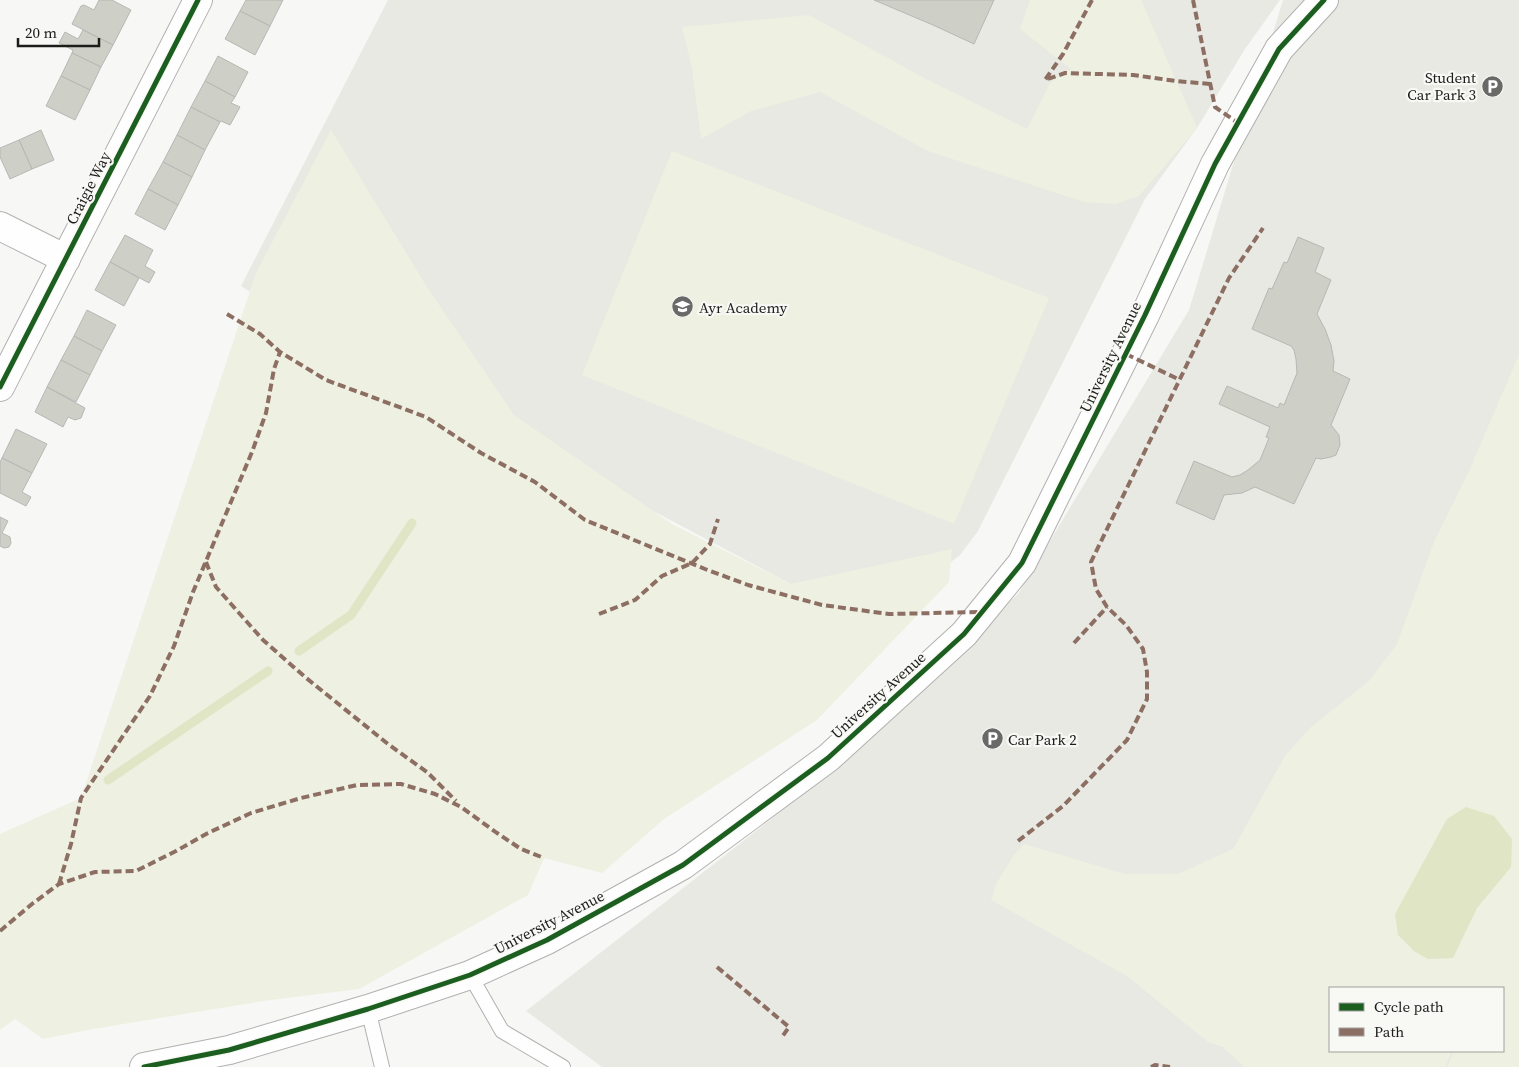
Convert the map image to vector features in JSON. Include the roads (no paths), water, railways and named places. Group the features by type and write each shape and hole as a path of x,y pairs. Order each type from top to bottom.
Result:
{"street":[{"name":"Craigie Way","path":"0,387 198,0"},
{"name":"University Avenue","path":"144,1067 229,1050 368,1009 470,975 547,940 683,865 828,758 964,634 1022,563 1141,323 1215,164 1279,49 1324,0"},
{"path":"0,226 66,259"}],"lane":[{"path":"470,975 502,1031 563,1067"},
{"path":"368,1009 382,1067"}],"waterway":[{"path":"299,651 351,615 412,523"},
{"path":"108,780 268,671"}],"place":[{"name":"Student Car Park 3","path":"1492,86"},
{"name":"Ayr Academy","path":"683,307"},
{"name":"Car Park 2","path":"992,739"}]}
